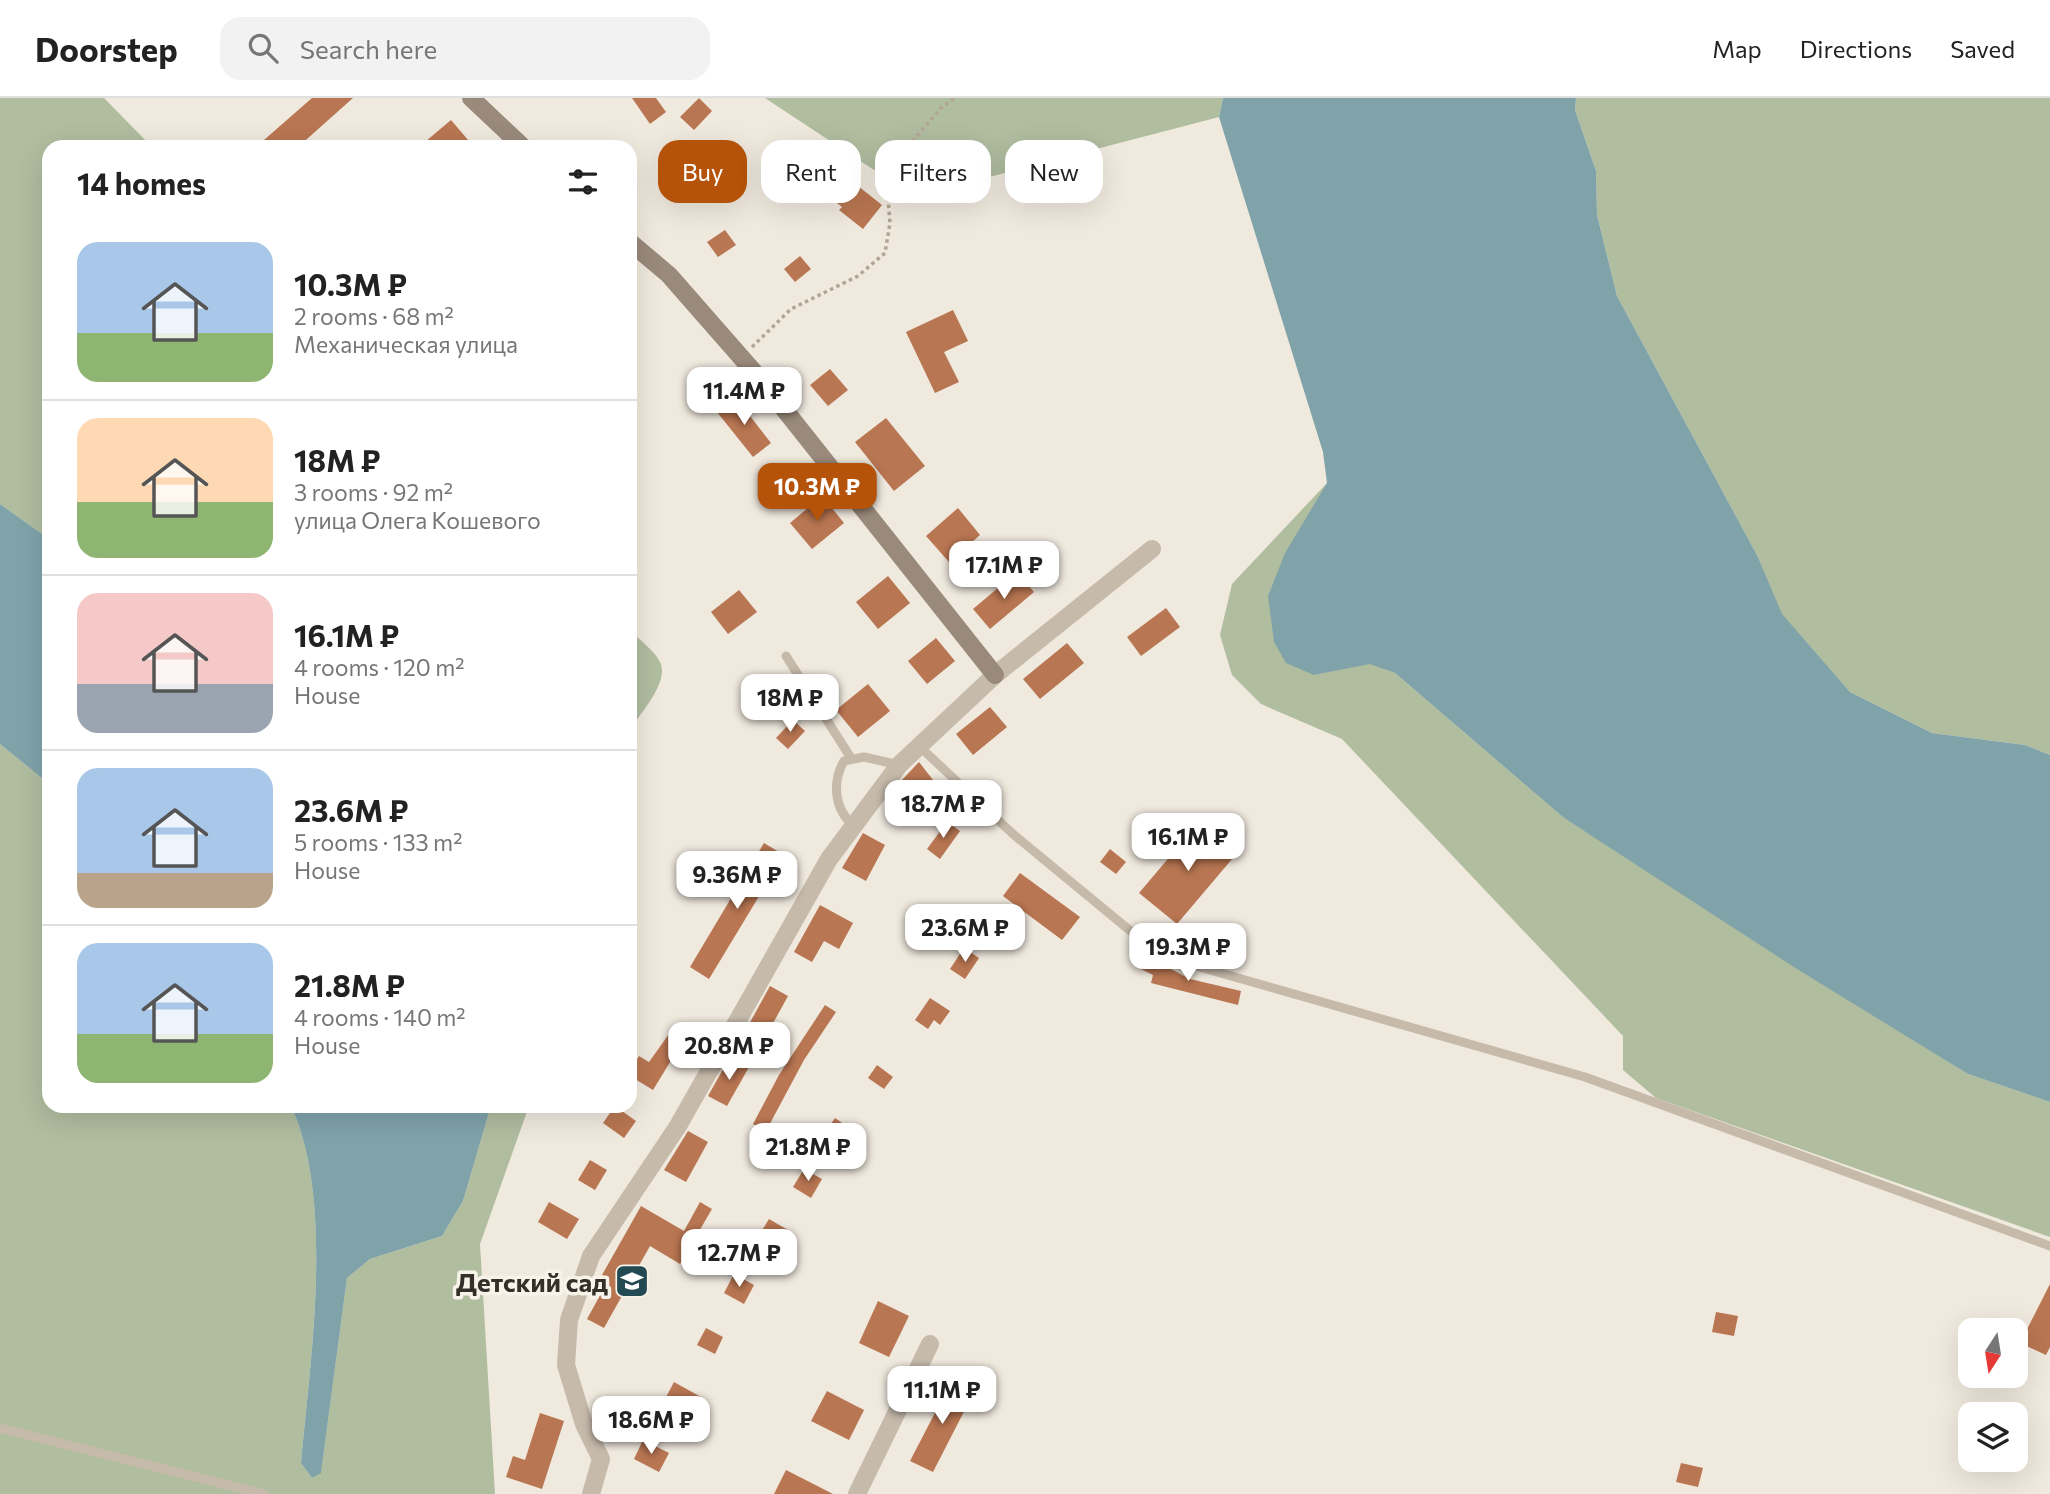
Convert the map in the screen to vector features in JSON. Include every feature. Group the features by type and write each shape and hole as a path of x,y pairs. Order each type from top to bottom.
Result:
{"street":[{"path":"471,98 516,140"},
{"path":"637,248 669,275 761,380 995,675"},
{"path":"591,1494 601,1459 584,1424 566,1365 569,1320 591,1256 678,1126 829,859 899,765 995,675 1153,549"},
{"path":"865,1490 930,1344"}],"lane":[{"path":"786,656 851,758"},
{"path":"920,747 1013,834 1139,937 1196,966 1585,1077 2050,1246"},
{"path":"853,825 842,816 835,784 844,761 851,758 899,765"},
{"path":"0,1428 264,1494"}],"path":[{"path":"744,356 791,309 858,276 885,253 890,223 886,172 942,107 955,98"}],"green space":[{"path":"0,98 104,98 145,140 42,140 42,534 0,504"},
{"path":"765,98 1223,98 1219,117 1103,147 1103,140 1005,140 1005,173 991,177 991,140 875,140 875,170 861,161 861,140 829,140"},
{"path":"1576,98 2050,98 2050,755 2025,745 1932,733 1850,692 1781,614 1758,557 1617,296 1597,215 1596,171 1575,110"},
{"path":"1327,483 1316,507 1314,675 1370,663 1395,673 1564,818 1968,1074 2050,1102 2050,1237 1656,1098 1623,1070 1623,1036 1342,739 1261,704 1232,675 1220,635 1232,584"},
{"path":"637,637 654,653 662,670 658,688 637,720"},
{"path":"0,744 42,778 42,1113 293,1113 304,1144 312,1187 316,1233 313,1330 301,1463 312,1478 321,1472 347,1278 370,1259 442,1236 463,1201 489,1113 527,1113 480,1244 495,1494 0,1494"}],"water":[{"path":"1223,98 1576,98 1575,110 1596,171 1597,215 1617,296 1758,557 1782,614 1850,692 1932,733 2025,745 2050,755 2050,1102 1968,1074 1797,969 1564,818 1395,673 1370,664 1314,675 1286,663 1274,642 1268,596 1285,553 1327,483 1323,452 1219,117"},
{"path":"0,504 42,534 42,778 0,744"},
{"path":"293,1113 489,1113 463,1201 442,1236 370,1259 347,1278 321,1473 312,1478 301,1463 316,1282 312,1188 304,1144"}],"building":[{"path":"312,98 353,98 306,140 264,140"},
{"path":"632,98 656,98 666,112 650,124"},
{"path":"699,98 712,111 694,130 680,117"},
{"path":"451,120 468,140 427,140"},
{"path":"861,188 875,199 875,203 882,205 863,229 839,210 842,207 837,203 861,203"},
{"path":"725,230 736,245 718,257 707,242"},
{"path":"800,256 811,269 795,282 784,269"},
{"path":"953,310 968,341 944,352 959,382 935,393 906,332"},
{"path":"830,369 848,390 828,406 810,385"},
{"path":"736,398 771,443 753,457 717,412"},
{"path":"886,418 925,466 894,491 855,442"},
{"path":"822,496 844,523 812,549 790,523"},
{"path":"958,508 980,535 949,562 926,536"},
{"path":"1017,572 1034,592 990,629 973,609"},
{"path":"888,576 910,603 878,629 856,602"},
{"path":"739,590 757,612 728,634 711,612"},
{"path":"1166,608 1180,627 1141,656 1127,637"},
{"path":"936,638 955,661 927,684 908,661"},
{"path":"1067,643 1084,663 1040,699 1023,679"},
{"path":"868,684 890,711 858,737 836,710"},
{"path":"990,707 1007,727 973,755 956,734"},
{"path":"793,720 805,731 788,749 776,738"},
{"path":"919,762 940,789 919,804 901,781"},
{"path":"1200,821 1238,852 1177,924 1139,893"},
{"path":"947,822 960,831 940,859 927,849"},
{"path":"863,833 885,845 866,881 842,868"},
{"path":"764,843 784,855 709,979 690,967"},
{"path":"1110,849 1126,862 1116,874 1100,862"},
{"path":"1020,873 1080,917 1062,940 1003,896"},
{"path":"820,905 853,923 839,949 824,941 812,962 794,952"},
{"path":"964,948 979,958 965,979 950,969"},
{"path":"1146,956 1190,979 1241,991 1238,1005 1151,983 1153,975 1141,969"},
{"path":"770,986 788,996 766,1036 748,1026"},
{"path":"930,998 950,1011 940,1025 934,1020 928,1029 915,1020"},
{"path":"825,1005 836,1012 804,1060 766,1131 753,1124 779,1075"},
{"path":"674,1027 692,1040 680,1057 675,1054 653,1090 637,1080 639,1056 649,1062"},
{"path":"730,1057 749,1067 727,1106 708,1096"},
{"path":"877,1065 893,1077 884,1089 868,1078"},
{"path":"610,1113 625,1113 636,1121 624,1138 603,1123"},
{"path":"835,1118 851,1129 842,1142 826,1131"},
{"path":"688,1131 708,1142 686,1182 664,1170"},
{"path":"590,1160 607,1170 595,1190 578,1180"},
{"path":"804,1169 822,1179 811,1198 793,1187"},
{"path":"549,1202 579,1219 567,1239 538,1222"},
{"path":"700,1202 712,1209 680,1264 650,1246 604,1328 587,1319 609,1279 602,1275 641,1206 684,1231"},
{"path":"769,1219 788,1230 777,1248 758,1237"},
{"path":"734,1274 754,1285 744,1304 724,1293"},
{"path":"2050,1284 2050,1347 2046,1355 2028,1347 2028,1327"},
{"path":"878,1301 909,1316 889,1357 859,1343"},
{"path":"1716,1312 1738,1316 1734,1336 1712,1332"},
{"path":"706,1328 723,1337 715,1354 697,1345"},
{"path":"952,1380 974,1392 933,1472 910,1461"},
{"path":"674,1382 701,1397 691,1415 664,1401"},
{"path":"827,1391 864,1410 849,1440 811,1421"},
{"path":"540,1413 564,1421 542,1489 506,1477 513,1456 525,1460"},
{"path":"643,1440 669,1453 659,1472 634,1459"},
{"path":"1681,1463 1703,1468 1698,1487 1676,1482"},
{"path":"786,1470 833,1494 774,1494"}],"place":[{"name":"Детский сад","path":"632,1281"}]}
